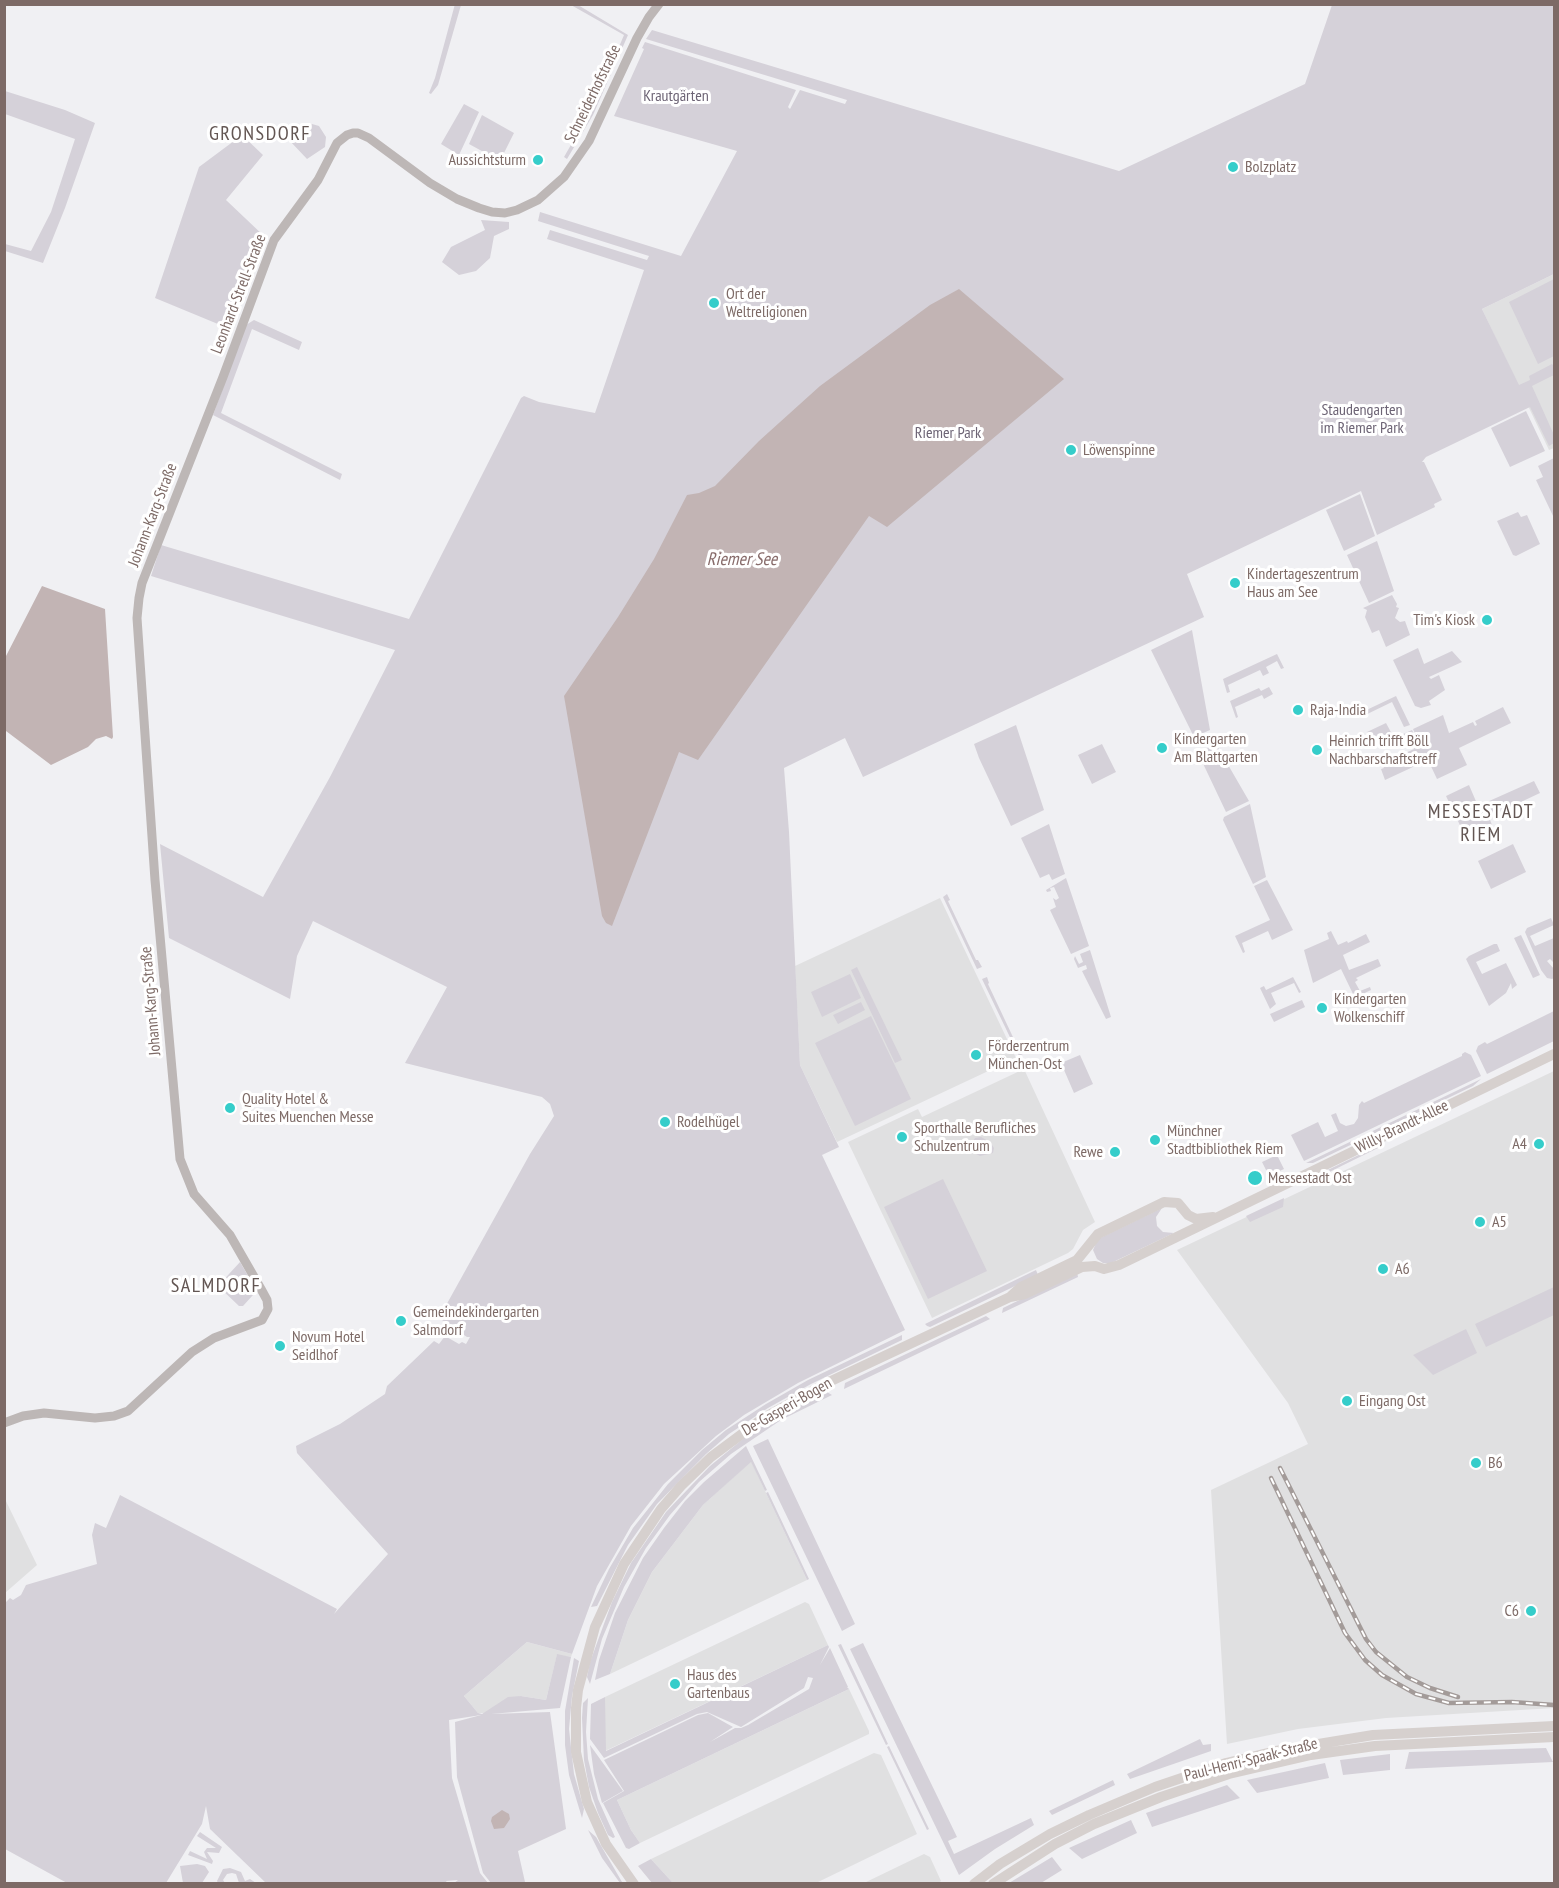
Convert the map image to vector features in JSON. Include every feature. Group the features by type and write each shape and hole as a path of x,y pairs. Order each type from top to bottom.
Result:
{"main road":[{"name":"Willy-Brandt-Allee","path":"1089,1246 1098,1234 1164,1202 1178,1203 1188,1215 1200,1220 1216,1216 1554,1054"},
{"path":"1182,1235 1188,1215"},
{"name":"Willy-Brandt-Allee","path":"1095,1266 1104,1269 1119,1265 1206,1225 1216,1216"},
{"path":"1089,1246 1095,1266"},
{"name":"De-Gasperi-Bogen","path":"1010,1297 1021,1287 1077,1260 1089,1246"},
{"name":"De-Gasperi-Bogen","path":"634,1884 606,1844 587,1802 579,1770 575,1732 578,1690 595,1627 624,1564 639,1538 661,1509 698,1469 734,1438 762,1419 831,1381 1010,1297 1025,1294 1082,1267 1095,1266"},
{"name":"Paul-Henri-Spaak-Straße","path":"974,1884 1000,1864 1040,1840 1089,1815 1155,1787 1226,1764 1276,1751 1373,1735 1554,1726"},
{"name":"Paul-Henri-Spaak-Straße","path":"993,1884 1055,1844 1094,1824 1151,1800 1230,1774 1311,1755 1375,1746 1554,1737"}],"street":[{"name":"Schneiderhofstraße","path":"347,135 358,133 369,138 430,183 457,199 492,212 517,210 552,190 573,165 600,120 642,27 658,4"},
{"name":"Leonhard-Strell-Straße","path":"223,377 274,240 318,180 332,150 347,135"},
{"name":"Johann-Karg-Straße","path":"4,1423 23,1416 44,1413 95,1418 114,1416 128,1411 192,1352 214,1338 260,1321 265,1317 268,1309 267,1300 230,1235 194,1194 180,1159 155,880 137,618 142,583 223,377"}],"shaded area":[{"path":"1554,274 1554,448 1549,450 1482,309"},
{"path":"940,898 1016,1058 837,1142 800,1065 795,966"},
{"path":"1024,1069 1095,1222 1083,1230 1073,1249 1068,1253 932,1318 848,1142 918,1109 922,1117"},
{"path":"1554,1071 1554,1708 1386,1718 1298,1729 1227,1744 1211,1490 1308,1444 1288,1403 1177,1250"},
{"path":"751,1461 807,1580 610,1674 628,1620 652,1572 703,1505"},
{"path":"4,1497 37,1565 5,1593 4,1593"},
{"path":"805,1602 809,1604 828,1645 605,1751 605,1697"},
{"path":"527,1642 572,1654 571,1657 557,1655 546,1700 521,1696 486,1713 478,1713 464,1696"},
{"path":"849,1689 869,1734 640,1843 631,1830 617,1800"},
{"path":"874,1753 881,1755 917,1834 816,1883 673,1883 651,1859"},
{"path":"924,1854 930,1857 941,1881 937,1884 862,1884"}],"green space":[{"path":"455,4 461,5 438,85 431,94 429,93"},
{"path":"571,5 578,5 628,35 593,115 567,159 564,157 596,101 624,35"},
{"name":"Riemer Park","path":"1332,5 1554,5 1554,274 1482,309 1519,385 1530,380 1529,376 1552,364 1554,366 1554,375 1532,386 1554,435 1554,443 1549,446 1530,407 1426,457 1422,462 1442,500 1434,504 1435,507 1377,535 1361,491 1187,574 1204,617 863,777 845,738 784,768 800,1065 839,1147 822,1155 905,1330 798,1383 744,1415 716,1436 664,1484 631,1526 597,1586 572,1654 527,1642 464,1696 478,1713 482,1714 508,1697 521,1696 546,1700 557,1654 571,1657 560,1708 491,1714 550,1712 566,1829 518,1851 525,1882 491,1883 483,1873 457,1777 455,1722 481,1715 449,1720 452,1778 480,1873 488,1883 454,1883 458,1880 446,1881 448,1884 266,1883 210,1829 206,1806 202,1824 166,1883 67,1883 5,1849 4,1604 10,1598 13,1600 21,1595 26,1585 97,1564 92,1535 95,1523 106,1528 120,1495 337,1609 334,1614 388,1554 297,1453 296,1446 340,1424 385,1394 387,1386 434,1341 439,1344 445,1336 459,1344 462,1342 466,1344 470,1337 439,1318 530,1154 554,1116 550,1104 542,1097 405,1063 447,987 313,921 297,956 290,999 169,938 160,844 263,897 330,777 395,650 151,576 161,545 409,619 521,398 524,396 539,402 595,413 644,270 547,239 550,230 647,260 649,256 538,221 540,212 681,256 737,151 614,116 645,42 796,90 788,107 790,109 800,90 845,104 847,100 646,39 652,30 1119,171 1305,84"},
{"path":"5,91 65,110 95,123 43,263 5,251 5,244 31,251 51,212 75,139 5,114"},
{"path":"464,104 479,112 459,155 441,144"},
{"path":"482,115 514,133 500,161 469,144"},
{"path":"312,124 319,126 326,137 325,147 307,159 289,140"},
{"path":"242,135 263,155 226,200 265,237 230,329 155,298 199,167"},
{"path":"481,220 509,222 509,229 494,236 490,258 476,271 459,275 442,262 451,247 485,230"},
{"path":"1554,279 1554,356 1538,364 1509,302"},
{"path":"254,320 302,342 299,350 252,329 221,413 342,474 340,480 213,415 246,325"},
{"path":"1526,411 1545,451 1510,467 1491,428"},
{"path":"1554,458 1554,518 1536,480 1543,477 1538,466"},
{"path":"1360,494 1375,536 1344,551 1326,510"},
{"path":"1518,512 1521,517 1527,515 1540,544 1516,556 1513,555 1497,521"},
{"path":"1377,541 1394,591 1369,603 1347,555"},
{"path":"1392,595 1397,604 1396,607 1399,608 1395,618 1400,622 1405,621 1410,635 1386,647 1379,630 1372,633 1365,617 1367,610 1363,608"},
{"path":"1192,630 1210,730 1194,737 1151,650"},
{"path":"1418,648 1424,664 1452,651 1462,662 1429,677 1431,679 1439,675 1445,690 1429,701 1431,705 1421,708 1415,706 1393,660"},
{"path":"1277,654 1284,668 1281,669 1277,661 1266,667 1269,673 1263,676 1260,670 1228,685 1230,692 1227,693 1223,679"},
{"path":"1269,687 1273,694 1264,699 1262,695 1235,707 1238,717 1236,718 1230,701 1259,688 1261,691"},
{"path":"1396,696 1410,725 1404,727 1392,702 1359,718 1358,714"},
{"path":"1503,707 1511,723 1459,748 1467,765 1437,779 1428,760 1385,780 1381,769 1384,768 1382,764 1414,749 1410,739 1404,741 1401,735 1412,730 1422,750 1413,729 1443,715 1449,733 1473,722 1475,726 1477,725 1475,721"},
{"path":"1386,723 1393,736 1373,745 1367,732"},
{"path":"1016,725 1044,810 1011,826 974,744"},
{"path":"1102,744 1116,772 1092,784 1078,755"},
{"path":"1216,744 1249,801 1226,812 1198,753"},
{"path":"1534,781 1540,793 1489,817 1495,833 1469,844 1446,796 1469,785 1478,806"},
{"path":"1250,804 1266,877 1253,884 1223,820 1224,817"},
{"path":"1049,824 1065,874 1052,880 1049,874 1040,878 1021,838"},
{"path":"1513,844 1526,872 1491,889 1478,861"},
{"path":"1066,878 1089,946 1071,954 1050,910 1056,907 1053,898 1056,900 1059,898 1054,887 1050,888 1051,891 1046,890"},
{"path":"1267,880 1293,930 1272,940 1268,931 1242,943 1245,952 1243,953 1235,936 1270,920 1254,886"},
{"path":"947,894 950,900 948,901 976,960 982,967 977,969 943,897"},
{"path":"1551,918 1554,925 1530,936 1535,946 1554,938 1554,963 1550,959 1547,961 1554,969 1552,979 1547,978 1541,970 1525,932 1527,928"},
{"path":"1331,931 1338,945 1366,934 1370,942 1343,955 1349,970 1378,959 1381,966 1356,978 1358,980 1355,982 1360,991 1370,987 1371,990 1350,1000 1349,998 1354,996 1341,969 1313,983 1304,950 1329,939 1327,933"},
{"path":"1521,935 1540,975 1533,978 1514,938"},
{"path":"1497,944 1500,951 1476,962 1482,974 1506,963 1517,985 1512,989 1511,983 1506,993 1489,1006 1466,959"},
{"path":"1090,950 1111,1017 1106,1019 1082,971 1087,969 1086,965 1078,968 1074,959 1075,956 1079,964 1083,962 1080,954"},
{"path":"857,967 902,1060 895,1063 851,970"},
{"path":"850,974 861,998 822,1017 811,992"},
{"path":"987,977 988,984 1020,1052 1022,1051 1023,1054 1019,1056 982,979"},
{"path":"1293,977 1301,992 1299,993 1294,983 1271,993 1276,1004 1270,1009 1260,988 1264,986 1266,990"},
{"path":"1302,1000 1305,1007 1274,1022 1270,1014"},
{"path":"861,1002 865,1010 838,1024 833,1015"},
{"path":"1554,1011 1554,1041 1487,1074 1476,1051 1478,1046 1485,1042 1487,1044"},
{"path":"871,1016 911,1099 855,1126 815,1043"},
{"path":"1465,1052 1471,1055 1481,1076 1304,1161 1291,1135 1318,1122 1325,1137 1338,1131 1331,1115 1336,1113 1340,1123 1346,1126 1354,1124 1358,1118 1359,1105 1362,1101 1364,1103 1462,1056"},
{"path":"1080,1055 1093,1084 1074,1093 1061,1063"},
{"path":"1481,1079 1473,1086 1313,1163 1306,1163"},
{"path":"981,1137 990,1142 994,1148 993,1153 980,1156 971,1149 975,1138"},
{"path":"1377,1146 1380,1147 1303,1185 1299,1184"},
{"path":"1277,1155 1284,1169 1269,1176 1262,1162"},
{"path":"943,1179 987,1271 928,1299 884,1207"},
{"path":"1284,1198 1283,1207 1250,1222 1246,1216"},
{"path":"1162,1208 1156,1217 1157,1226 1163,1232 1174,1233 1111,1263 1103,1263 1097,1259 1093,1250 1098,1239"},
{"path":"240,1262 254,1286 253,1295 243,1306 239,1306 218,1286"},
{"path":"1036,1270 1038,1275 930,1327 925,1324"},
{"path":"1077,1272 1078,1277 1002,1313 1003,1308"},
{"path":"1554,1287 1554,1315 1486,1347 1475,1324"},
{"path":"986,1316 990,1319 844,1389 845,1383"},
{"path":"1466,1329 1477,1353 1433,1375 1413,1355"},
{"path":"902,1335 902,1340 811,1384 768,1408 729,1434 706,1454 657,1504 628,1545 597,1606 591,1607 609,1569 633,1528 668,1484 702,1450 726,1430 766,1404 808,1380"},
{"path":"827,1392 832,1395 781,1420 731,1454 699,1482 670,1515 646,1548 624,1587 602,1639 590,1684 587,1677 590,1662 612,1602 631,1563 666,1512 710,1466 744,1438 779,1416"},
{"path":"768,1439 855,1624 842,1631 753,1446"},
{"path":"746,1446 767,1490 765,1491 751,1462 703,1505 652,1572 628,1620 610,1674 595,1680 599,1660 615,1613 643,1558 685,1501"},
{"path":"768,1492 809,1579 807,1580 766,1493"},
{"path":"863,1643 957,1837 948,1841 954,1854 1031,1818 1034,1825 959,1875 850,1649"},
{"path":"841,1644 888,1744 886,1745 838,1645"},
{"path":"828,1645 820,1665 830,1648 849,1689 617,1800 631,1830 640,1843 629,1849 626,1848 603,1803 624,1791 604,1760 698,1715 708,1713 733,1727 710,1742 735,1728 741,1728 748,1725 809,1689 813,1678 808,1677 804,1688 741,1727 707,1712 697,1714 604,1758 590,1739 591,1704 605,1697 606,1751"},
{"path":"574,1658 579,1661 572,1696 569,1729 574,1774 584,1809 582,1818 569,1775 565,1745 565,1711"},
{"path":"588,1698 586,1732 588,1759 598,1799 615,1837 613,1838 608,1835 598,1813 589,1787 584,1760 582,1718 583,1703"},
{"path":"1200,1739 1203,1745 1211,1744 1211,1751 1130,1779 1127,1774"},
{"path":"590,1745 623,1791 602,1803 594,1774"},
{"path":"889,1746 929,1829 927,1830 887,1747"},
{"path":"1546,1748 1553,1762 1405,1769 1409,1752"},
{"path":"1390,1754 1390,1770 1343,1775 1340,1760"},
{"path":"1325,1763 1329,1778 1257,1793 1247,1780"},
{"path":"1113,1780 1115,1785 1052,1815 1049,1811"},
{"path":"1227,1785 1240,1798 1152,1827 1146,1813"},
{"path":"1131,1820 1137,1833 1082,1859 1069,1848"},
{"path":"588,1830 596,1837 622,1882 620,1883 602,1858"},
{"path":"200,1832 222,1847 219,1853 207,1852 213,1861 212,1864 188,1855 190,1851 207,1859 204,1852 207,1848 216,1848 197,1836"},
{"path":"1052,1857 1062,1870 1041,1883 1009,1883"},
{"path":"651,1859 673,1883 652,1883 638,1866"},
{"path":"197,1864 205,1866 209,1872 202,1883 183,1883 180,1866"},
{"path":"230,1868 241,1872 245,1881 250,1879 256,1883 239,1883 236,1874 232,1873 227,1874 223,1880 225,1883 218,1883 223,1869"}],"water":[{"name":"Riemer See","path":"959,289 1064,379 887,527 869,516 698,760 679,752 612,926 606,923 602,916 564,696 654,559 687,495 715,486 759,441 820,386 930,305"},
{"path":"42,586 105,609 113,737 112,739 106,736 96,739 88,747 51,765 6,731 5,727 6,656"},
{"path":"502,1810 509,1814 510,1819 504,1828 494,1829 492,1817"}],"railway":[{"path":"1280,1468 1366,1639 1376,1652 1407,1677 1430,1688 1458,1697"},
{"path":"1271,1478 1345,1633 1365,1660 1382,1675 1416,1694 1449,1703 1512,1702 1554,1705"}],"place":[{"name":"Aussichtsturm","path":"538,160"},
{"name":"Bolzplatz","path":"1233,167"},
{"name":"Ort der Weltreligionen","path":"714,303"},
{"name":"Löwenspinne","path":"1071,450"},
{"name":"Kindertageszentrum Haus am See","path":"1235,583"},
{"name":"Tim's Kiosk","path":"1487,620"},
{"name":"Raja-India","path":"1298,710"},
{"name":"Kindergarten Am Blattgarten","path":"1162,748"},
{"name":"Heinrich trifft Böll Nachbarschaftstreff","path":"1317,750"},
{"name":"Kindergarten Wolkenschiff","path":"1322,1008"},
{"name":"Förderzentrum München-Ost","path":"976,1055"},
{"name":"Quality Hotel & Suites Muenchen Messe","path":"230,1108"},
{"name":"Rodelhügel","path":"665,1122"},
{"name":"Sporthalle Berufliches Schulzentrum","path":"902,1137"},
{"name":"Münchner Stadtbibliothek Riem","path":"1155,1140"},
{"name":"A4","path":"1539,1144"},
{"name":"Rewe","path":"1115,1152"},
{"name":"Messestadt Ost","path":"1255,1178"},
{"name":"A5","path":"1480,1222"},
{"name":"A6","path":"1383,1269"},
{"name":"Gemeindekindergarten Salmdorf","path":"401,1321"},
{"name":"Novum Hotel Seidlhof","path":"280,1346"},
{"name":"Eingang Ost","path":"1347,1401"},
{"name":"B6","path":"1476,1463"},
{"name":"C6","path":"1531,1611"},
{"name":"Haus des Gartenbaus","path":"675,1684"}],"district":[{"name":"GRONSDORF","path":"260,134"},
{"name":"MESSESTADT RIEM","path":"1481,824"},
{"name":"SALMDORF","path":"216,1286"}],"park label":[{"name":"Krautgärten","path":"676,96"},
{"name":"Staudengarten im Riemer Park","path":"1362,419"}]}
